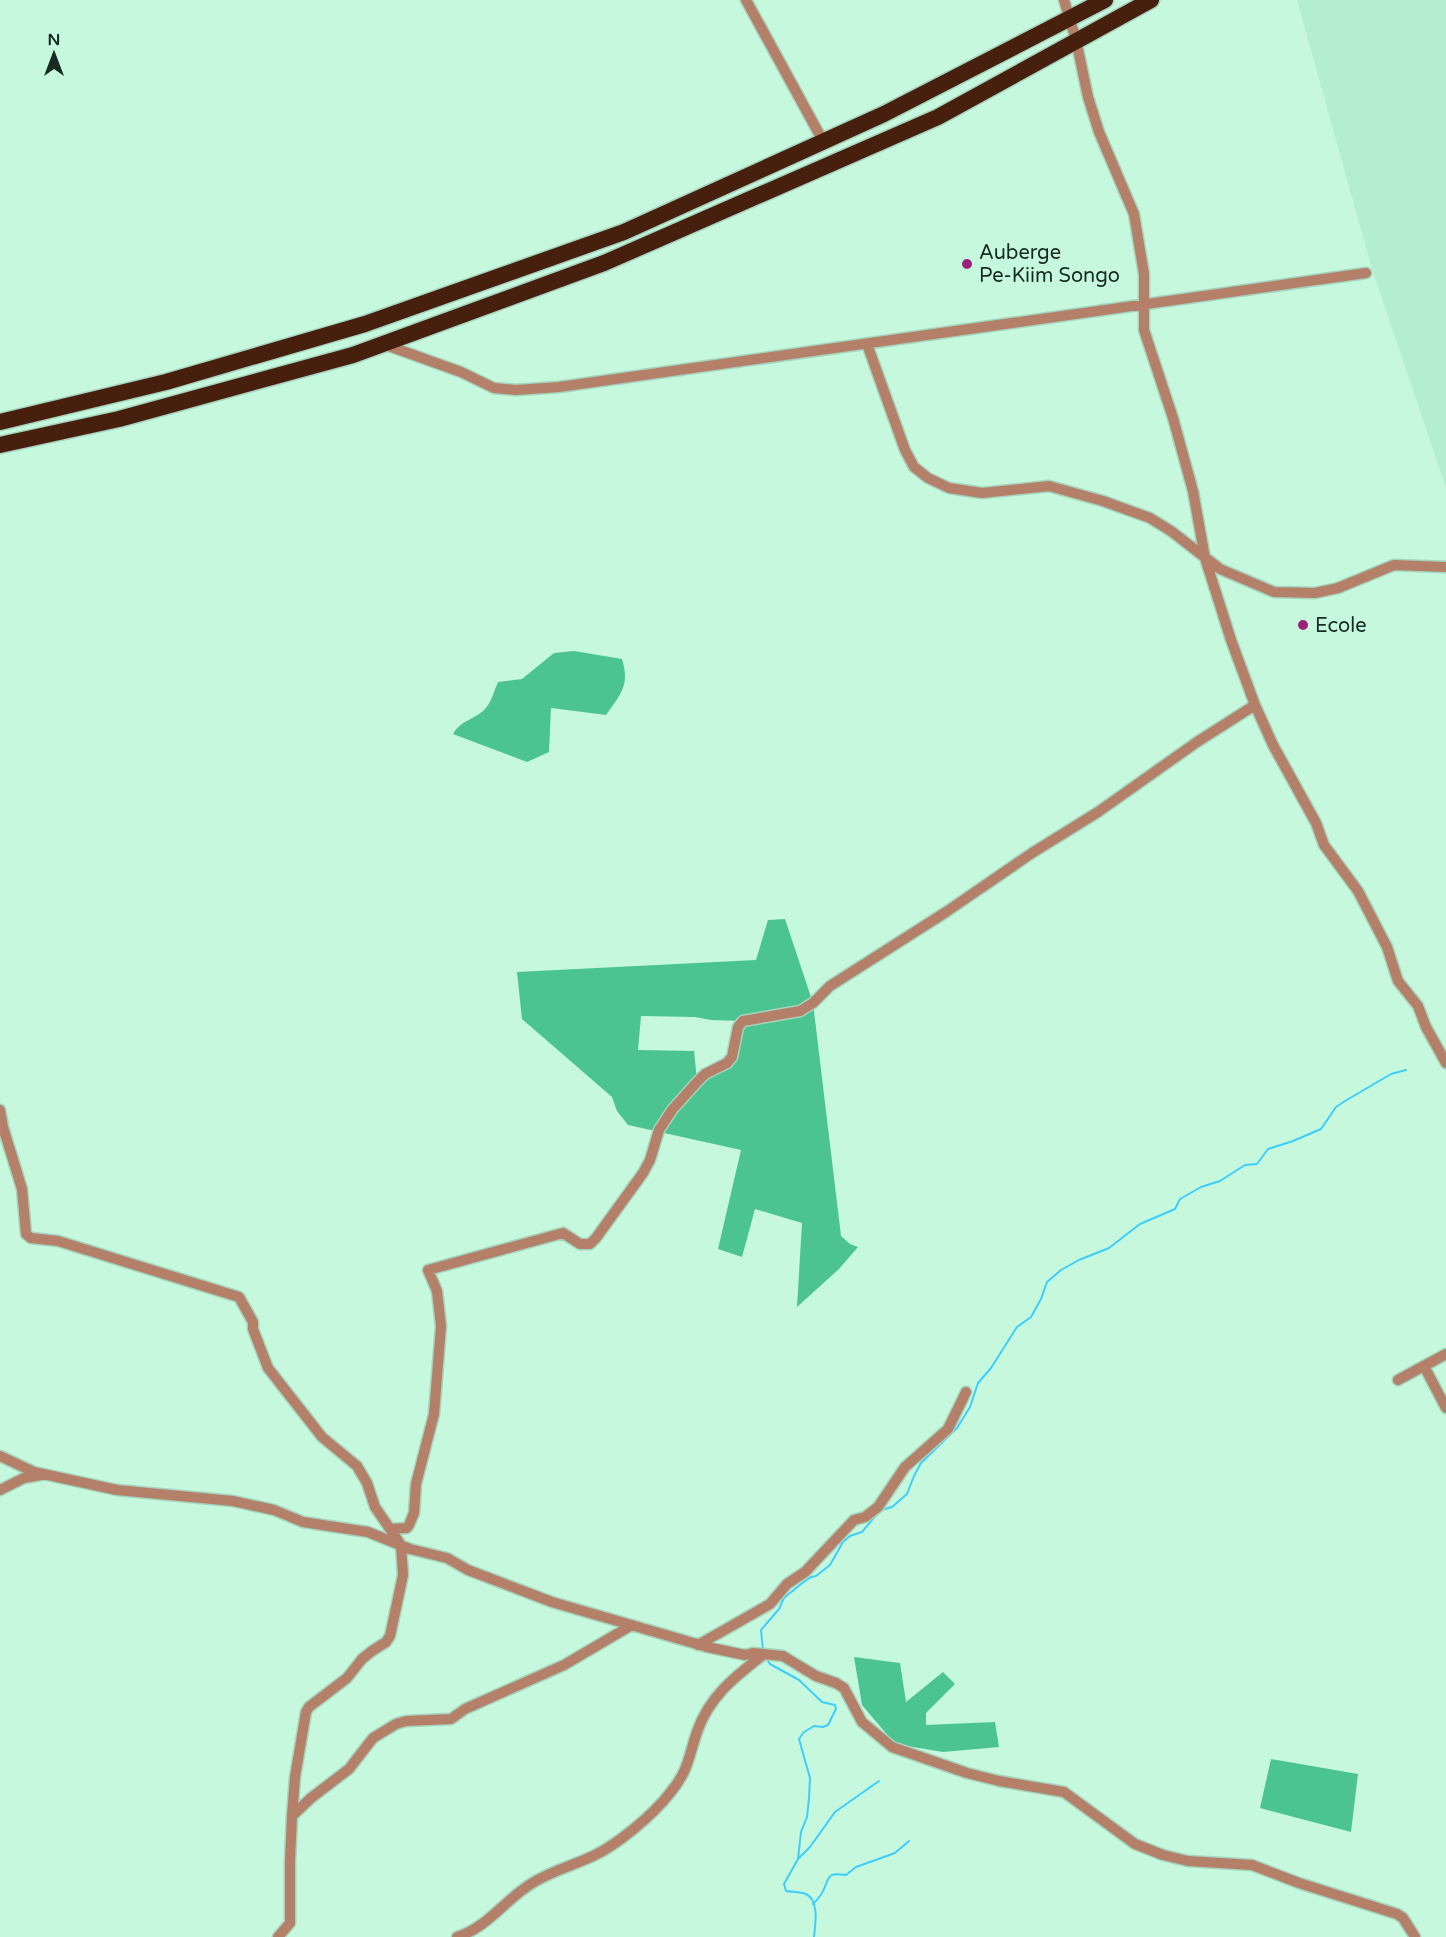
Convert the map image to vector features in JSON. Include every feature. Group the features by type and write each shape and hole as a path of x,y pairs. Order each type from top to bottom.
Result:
{"highway":[{"path":"0,422 166,382 365,324 624,232 884,114 1105,0"},
{"path":"0,446 118,419 342,358 604,263 938,117 1151,0"}],"street":[{"path":"746,0 823,141"},
{"path":"1064,0 1099,132 1134,214 1144,274 1144,330 1173,418 1193,491 1205,558 1231,640 1255,705 1273,745 1316,823 1324,845 1358,891 1387,947 1398,981 1418,1006 1426,1027 1441,1042 1446,1063"},
{"path":"383,344 461,372 494,388 516,390 624,378 1366,273"},
{"path":"867,344 905,450 914,467 928,478 949,488 982,493 1049,486 1062,488 1150,518 1171,531 1220,569 1274,592 1315,593 1338,588 1394,566 1446,567"},
{"path":"390,1529 407,1528 412,1519 416,1484 434,1414 441,1326 437,1291 428,1270 562,1233 580,1244 590,1244 644,1173 659,1130 672,1110 705,1074 727,1063 732,1057 738,1027 743,1021 800,1011 813,1003 830,986 1098,812 1197,742 1255,705"},
{"path":"0,1110 22,1189 26,1234 31,1238 58,1241 238,1297 254,1322 253,1329 268,1368 322,1437 357,1466 367,1483 375,1507 401,1545 403,1575 390,1636 386,1642 362,1659 347,1678 306,1712 292,1816 290,1923 278,1937"},
{"path":"1398,1380 1446,1354"},
{"path":"1424,1366 1446,1408"},
{"path":"698,1645 770,1604 787,1584 805,1572 854,1520 878,1507 905,1467 948,1429 966,1392"},
{"path":"0,1456 34,1472 117,1490 233,1501 274,1510 303,1522 368,1532 401,1545 447,1558 468,1570 552,1602 698,1645 745,1655 753,1653 783,1656 816,1676 844,1688 862,1722 892,1747 967,1773 1028,1787 1064,1792 1135,1844 1163,1855 1188,1861 1252,1865 1396,1914 1403,1918 1415,1937"},
{"path":"0,1490 24,1478 45,1475"},
{"path":"292,1816 311,1798 349,1769 373,1738 396,1724 406,1721 451,1719 465,1709 564,1665 632,1625"},
{"path":"457,1937 481,1926 535,1881 595,1855 630,1833 669,1795 684,1773 691,1757 697,1731 717,1693 764,1654"}],"shaded area":[{"path":"1297,0 1446,0 1446,488 1372,269"}],"green space":[{"path":"574,651 622,659 625,676 623,689 606,715 551,708 549,752 527,762 453,734 456,729 485,709 498,682 522,679 554,653"},
{"path":"785,919 813,1003 841,1236 850,1244 858,1247 839,1269 797,1307 802,1223 755,1209 742,1257 718,1249 741,1150 628,1125 617,1111 612,1097 522,1019 517,972 756,960 768,920","holes":["641,1016 742,1021 727,1063 697,1080 694,1051 638,1050"]},
{"path":"854,1657 900,1663 906,1702 943,1672 955,1684 926,1713 926,1725 995,1722 999,1747 943,1752 895,1744 862,1705"},
{"path":"1271,1759 1358,1774 1351,1832 1260,1808"}],"waterway":[{"path":"881,1510 892,1507 907,1494 921,1463 957,1428 970,1407 978,1383 991,1368 1017,1327 1031,1317 1047,1282 1061,1270 1109,1248 1140,1224 1175,1209 1180,1199 1201,1187 1220,1181 1245,1165 1257,1164 1268,1149 1321,1129 1336,1107 1391,1074 1406,1070"},
{"path":"763,1650 761,1630 779,1609 784,1598 830,1565 843,1542 850,1536 862,1532 877,1514"},
{"path":"766,1658 770,1664 799,1680 822,1702 835,1705 836,1709 828,1725 814,1726 804,1732 799,1739 810,1778 809,1798 807,1817 801,1832 798,1859 784,1884 786,1891 806,1894 813,1902 816,1914 814,1937"},
{"path":"798,1859 810,1847 835,1812 879,1781"},
{"path":"813,1904 821,1895 830,1876 846,1875 856,1867 895,1853 909,1841"}],"place":[{"name":"Auberge Pe-Kiim Songo","path":"967,264"},
{"name":"Ecole","path":"1303,625"}]}
